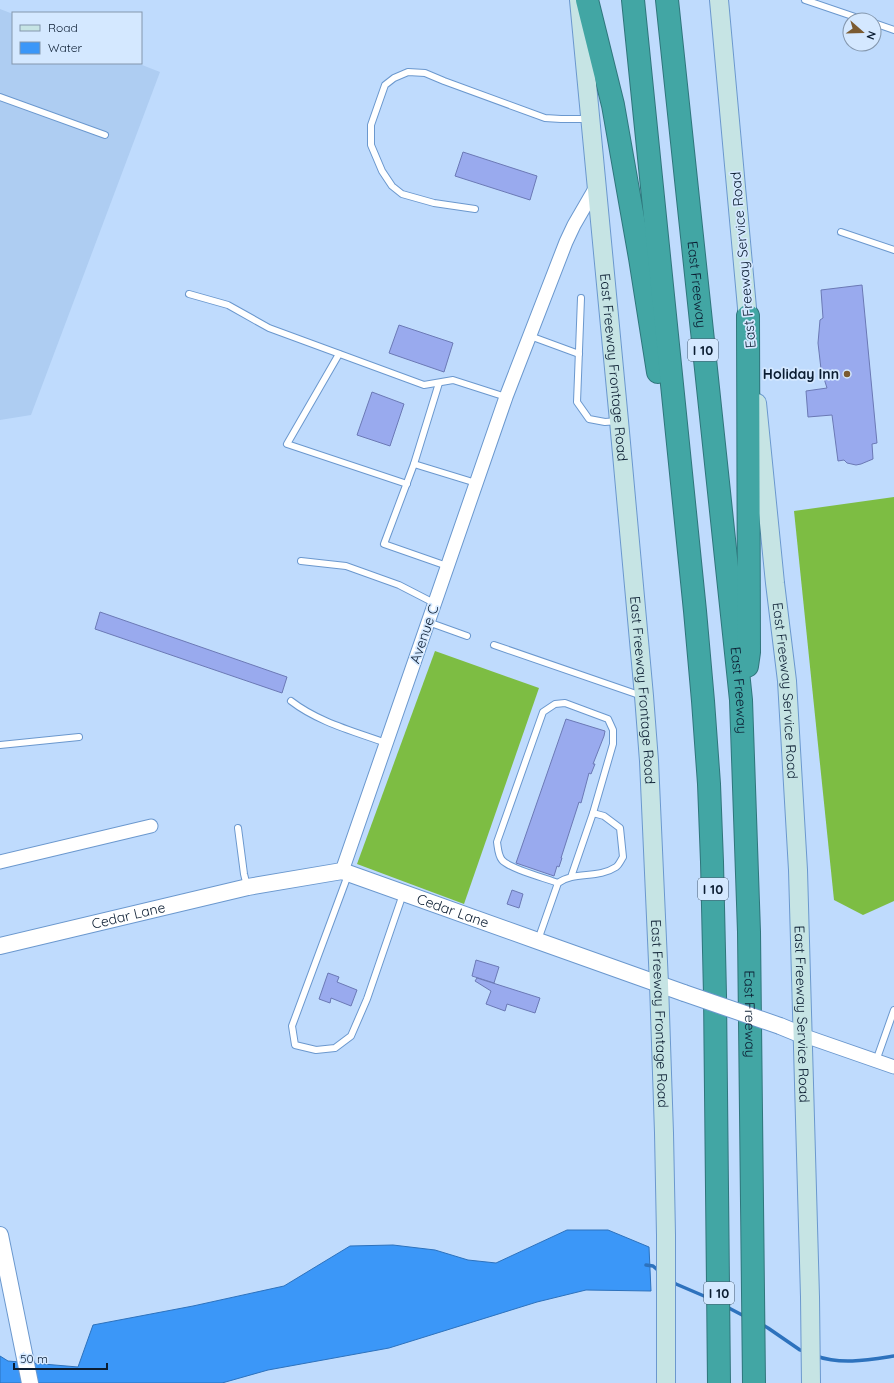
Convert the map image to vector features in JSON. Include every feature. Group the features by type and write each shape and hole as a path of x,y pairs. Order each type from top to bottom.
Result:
{"highway":[{"path":"587,0 613,105 640,258 652,340 686,523"},
{"name":"I 10","path":"633,0 686,523 703,701 709,784 715,987 719,1383"},
{"name":"East Freeway","path":"667,0 741,700 749,940 754,1383"},
{"path":"741,700 749,652 748,316"}],"main road":[{"name":"East Freeway Frontage Road","path":"579,0 619,421 649,761 659,984 666,1235 666,1383"},
{"name":"East Freeway Service Road","path":"719,0 748,316 787,681 798,870 811,1383"}],"street":[{"name":"Avenue C","path":"346,872 386,743 506,397 568,237 596,187"},
{"path":"0,862 151,826"},
{"name":"Cedar Lane","path":"0,946 248,887 346,872 802,1035 894,1066"},
{"path":"0,1234 30,1383"}],"lane":[{"path":"805,0 842,13"},
{"path":"882,26 894,30"},
{"path":"475,209 434,203 402,194 392,186 382,171 371,145 371,125 385,85 394,78 408,72 425,73 545,118 590,119"},
{"path":"0,97 105,135"},
{"path":"841,232 894,250"},
{"path":"189,294 228,305 269,328 424,385 453,380 506,397"},
{"path":"580,298 577,402 589,419 605,422 619,421"},
{"path":"529,336 579,354"},
{"path":"339,354 287,444 406,484"},
{"path":"439,383 414,464 384,544 448,566"},
{"path":"414,464 476,483"},
{"path":"301,561 346,566 399,585 434,603"},
{"path":"428,622 467,636"},
{"path":"494,645 644,696"},
{"path":"291,701 303,711 327,722 386,743"},
{"path":"558,883 516,868 503,860 498,850 497,842 543,712 555,704 565,703 608,719 613,730 613,744 593,813 571,877"},
{"path":"0,745 79,737"},
{"path":"538,941 558,883 564,878 602,873 617,867 623,857 620,828 604,816 593,813"},
{"path":"238,828 244,874 248,887"},
{"path":"346,872 292,1026 295,1045 316,1050 335,1048 351,1036 367,999 404,893"},
{"path":"876,1060 894,1010"}],"shaded area":[{"path":"0,9 12,14 12,64 140,64 160,72 31,415 0,420"}],"green space":[{"path":"894,497 894,901 863,915 834,900 794,511"},
{"path":"435,651 539,688 464,904 357,864"}],"water":[{"path":"567,1230 608,1230 649,1247 651,1291 586,1290 537,1302 389,1348 268,1370 222,1383 0,1383 0,1356 8,1361 78,1367 93,1325 193,1306 284,1286 350,1246 393,1245 435,1250 468,1260 496,1263"}],"building":[{"path":"463,152 537,176 530,200 455,176"},
{"name":"Holiday Inn","path":"862,285 877,443 872,444 873,459 856,465 847,463 844,460 838,461 832,415 808,417 806,391 827,388 821,369 818,343 820,320 823,318 821,290"},
{"path":"399,325 453,343 444,372 389,353"},
{"path":"372,392 404,404 390,446 357,435"},
{"path":"100,612 287,677 282,693 95,629"},
{"path":"566,719 605,731 593,764 595,764 591,774 589,773 581,803 579,802 559,867 557,866 554,876 516,863"},
{"path":"512,890 523,894 519,908 507,904"},
{"path":"476,960 499,967 494,983 472,976"},
{"path":"328,973 339,977 337,982 357,990 351,1006 331,998 330,1003 319,999"},
{"path":"477,978 540,998 535,1013 507,1004 505,1011 486,1004 491,991 475,981"}],"waterway":[{"path":"646,1265 653,1266 660,1272"},
{"path":"671,1280 676,1284 711,1299"},
{"path":"725,1306 746,1317"},
{"path":"761,1324 805,1352"},
{"path":"816,1356 825,1359 845,1361 894,1356"}],"place":[{"name":"Holiday Inn","path":"847,374"}]}
